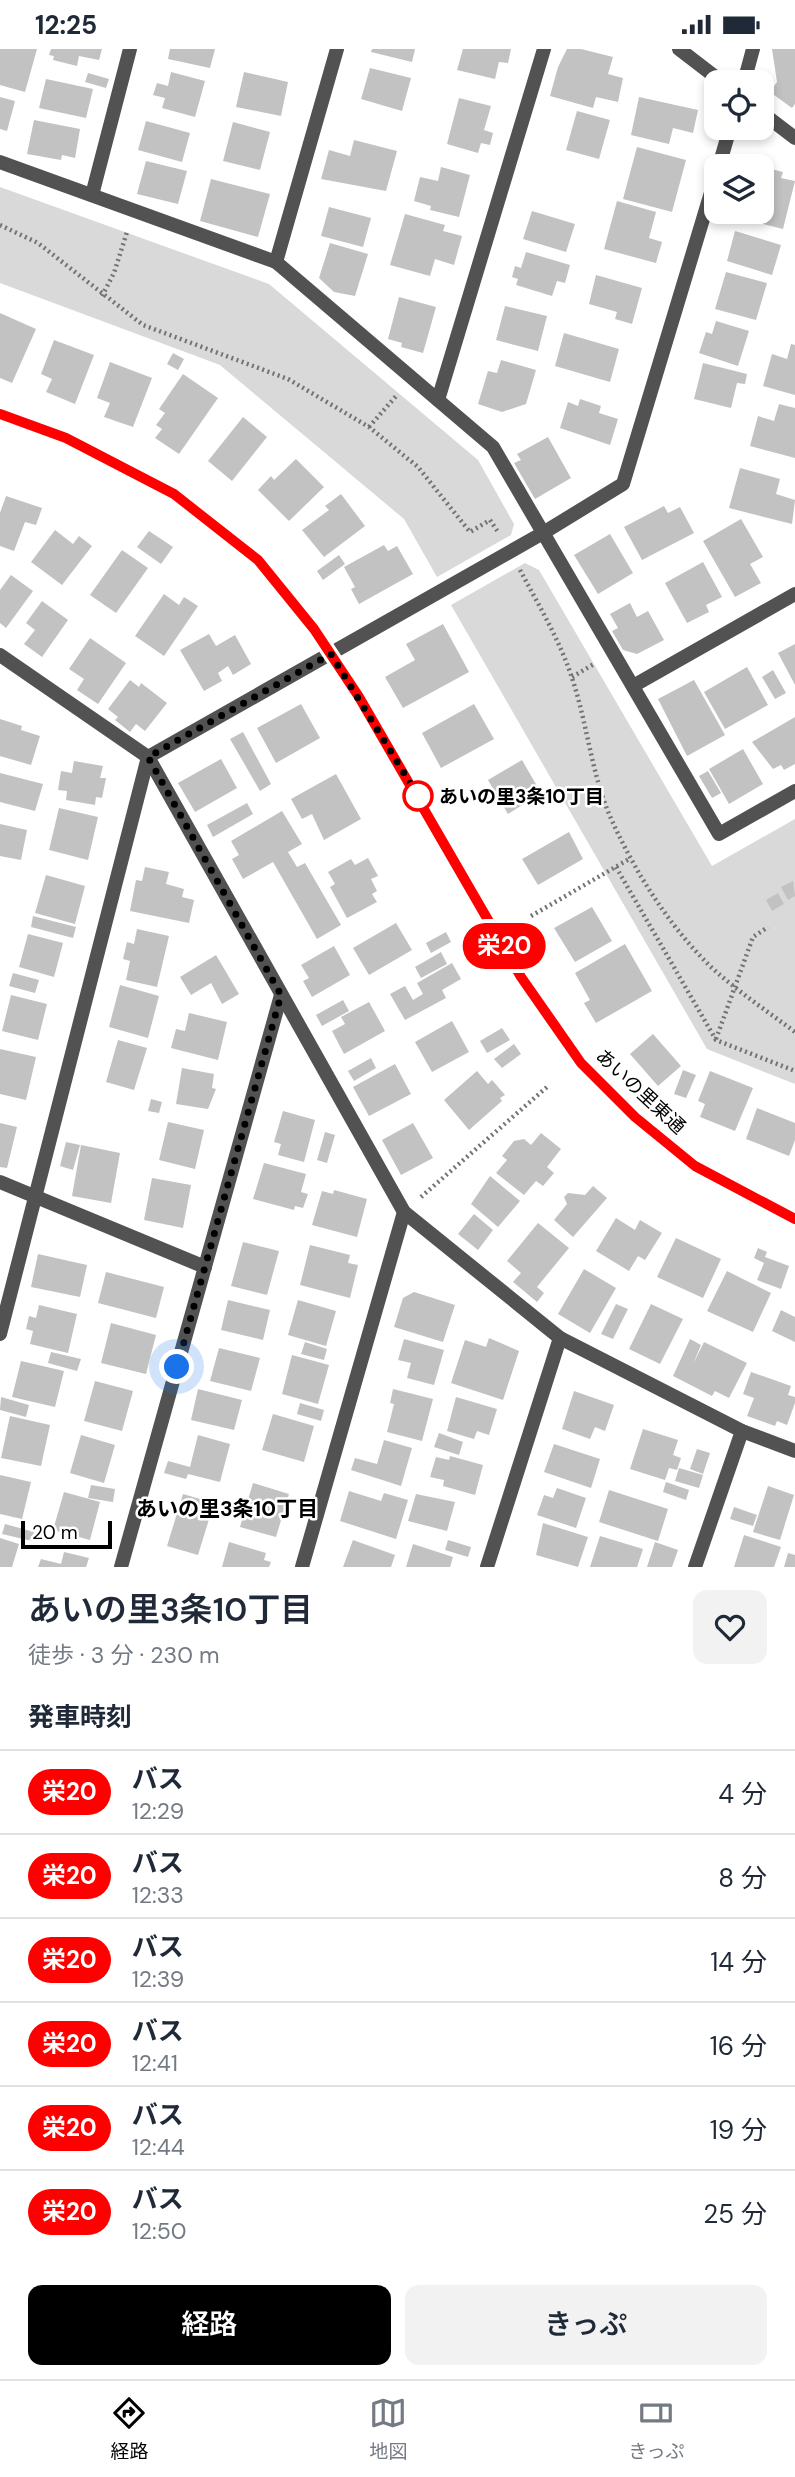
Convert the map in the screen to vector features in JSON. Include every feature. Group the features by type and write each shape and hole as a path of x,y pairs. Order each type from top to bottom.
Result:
{"street":[{"path":"92,195 130,49"},
{"path":"276,262 337,49"},
{"path":"438,400 544,49"},
{"path":"679,49 706,70"},
{"path":"747,70 753,49"},
{"path":"774,122 795,138"},
{"path":"0,162 276,262 493,447 719,834 795,791"},
{"path":"0,1334 148,757 511,552 623,484 704,216"},
{"name":"あいの里東通","path":"0,414 66,438 174,494 258,560 331,654 359,697 521,977 581,1063 635,1117 695,1166 795,1219"},
{"path":"633,686 795,594"},
{"path":"0,655 148,757 404,1212 560,1338 741,1431 795,1451"},
{"path":"121,1567 281,995"},
{"path":"0,1182 205,1267"},
{"path":"302,1567 404,1212"},
{"path":"487,1567 560,1338"},
{"path":"695,1567 741,1431"}],"path":[{"path":"102,296 114,274 133,211"},
{"path":"0,225 38,243 102,296 143,325 288,379 369,427 418,467 470,533 490,520 511,552 572,677 592,764 612,821 631,857 667,917 710,966 795,1032"},
{"path":"369,427 412,378"},
{"path":"572,677 594,664"},
{"path":"531,916 631,857"},
{"path":"616,867 716,1040 795,1071"},
{"path":"716,1040 753,937 768,927"},
{"path":"404,1212 547,1087"}],"shaded area":[{"path":"0,187 269,284 478,460 514,524 511,535 437,577 404,519 220,365 0,283"},
{"path":"525,563 539,570 712,866 795,819 795,1084 707,1049 451,605"}],"building":[{"path":"0,49 37,49 25,92 0,85"},
{"path":"51,49 102,49 99,60 79,56 77,66 53,60 54,56 49,55"},
{"path":"170,49 215,49 210,68 168,59"},
{"path":"372,49 415,49 412,62 371,52"},
{"path":"463,49 511,49 508,63 499,62 495,79 457,70"},
{"path":"567,49 581,49 613,57 608,74 623,78 618,102 596,97 593,108 550,96 558,67"},
{"path":"772,49 795,49 795,104 792,108 774,95 777,82"},
{"path":"370,68 411,78 402,111 361,99"},
{"path":"171,72 205,81 195,117 162,108 165,98 153,95 157,83 168,86"},
{"path":"244,72 288,82 281,116 236,107"},
{"path":"88,73 109,79 106,88 85,82"},
{"path":"46,79 93,89 86,118 39,108"},
{"path":"0,97 15,101 7,131 0,129"},
{"path":"639,97 698,110 693,133 673,128 669,144 631,135"},
{"path":"459,98 491,106 484,130 493,133 490,145 481,143 478,153 447,144"},
{"path":"577,111 610,120 599,159 566,150"},
{"path":"34,120 80,129 75,158 62,155 61,160 27,154"},
{"path":"146,121 190,133 182,162 138,150"},
{"path":"233,122 270,132 260,170 223,161"},
{"path":"354,140 397,151 386,191 321,179 329,150 350,156"},
{"path":"637,147 686,160 672,212 623,199"},
{"path":"146,161 187,171 178,204 137,194"},
{"path":"441,167 470,175 459,217 430,210 431,206 414,201 420,177 438,181"},
{"path":"774,170 783,172 781,178 795,181 783,229 763,224 774,224"},
{"path":"211,179 270,194 258,237 200,221"},
{"path":"617,201 656,212 649,238 662,242 656,263 604,249"},
{"path":"329,207 371,218 363,247 321,236"},
{"path":"532,211 575,224 566,252 523,239"},
{"path":"405,214 445,225 443,231 462,236 454,265 435,259 430,276 390,265"},
{"path":"735,231 781,245 772,275 727,261"},
{"path":"330,243 368,254 355,296 334,292 319,278"},
{"path":"526,252 570,265 565,283 557,281 552,296 516,285 518,279 512,277 515,266 521,268"},
{"path":"726,272 767,283 756,320 715,309"},
{"path":"596,275 642,288 632,324 615,319 617,312 589,304"},
{"path":"399,297 436,307 423,353 401,347 402,343 388,339"},
{"path":"505,306 547,316 538,351 496,340"},
{"path":"0,313 36,329 12,383 0,378"},
{"path":"716,321 749,331 738,366 699,353 706,332 712,334"},
{"path":"564,333 619,349 610,382 555,366"},
{"path":"54,340 94,355 75,404 46,392 52,379 41,374"},
{"path":"791,344 795,345 795,395 763,386 772,354 787,359"},
{"path":"173,353 184,359 178,370 167,364"},
{"path":"501,360 536,370 526,404 502,412 478,404 488,371 497,373"},
{"path":"110,362 152,378 133,427 104,417 110,403 97,398"},
{"path":"703,363 747,374 745,384 737,383 731,408 694,399"},
{"path":"183,374 218,398 179,454 155,438 162,429 156,425 165,413 159,409"},
{"path":"580,399 601,406 599,413 618,419 610,445 560,428 568,402 578,406"},
{"path":"779,404 795,408 795,458 750,446 758,416 774,421"},
{"path":"243,417 267,437 232,481 208,461"},
{"path":"548,437 571,478 535,499 514,463 521,460 517,454"},
{"path":"296,459 324,487 289,521 258,490 271,476 274,480"},
{"path":"740,468 780,479 776,494 795,500 792,524 729,508"},
{"path":"341,494 365,526 324,557 302,530 329,510 325,506"},
{"path":"6,496 42,508 36,525 25,522 14,551 0,546 0,513"},
{"path":"664,506 668,513 680,507 694,533 642,560 624,527"},
{"path":"741,519 763,557 750,564 761,583 735,597 703,541"},
{"path":"55,530 73,544 79,536 92,546 62,585 31,562"},
{"path":"149,531 173,547 161,564 137,547"},
{"path":"610,534 633,573 598,594 574,555"},
{"path":"384,545 388,551 397,546 413,574 359,604 351,589 355,587 344,567"},
{"path":"122,550 148,568 116,613 90,595"},
{"path":"339,555 345,564 323,580 317,571"},
{"path":"703,562 722,597 706,605 709,612 687,623 665,583"},
{"path":"11,575 33,591 6,628 0,623 0,590"},
{"path":"164,594 179,605 184,597 198,606 164,656 135,636"},
{"path":"42,601 68,620 42,657 24,644 35,630 26,623"},
{"path":"630,603 637,617 648,611 664,640 637,654 623,650 612,631 618,628 610,614"},
{"path":"443,624 469,672 403,708 385,677 415,660 406,644"},
{"path":"209,634 216,646 235,635 251,664 233,675 228,666 218,673 222,681 204,691 180,650"},
{"path":"90,638 126,663 98,704 77,690 84,679 69,669"},
{"path":"795,644 795,685 778,653"},
{"path":"747,667 768,705 725,729 704,692"},
{"path":"773,670 786,693 775,699 762,677"},
{"path":"130,680 139,687 141,683 167,703 145,731 136,724 130,732 115,720 118,717 108,709"},
{"path":"694,680 725,735 687,756 658,699"},
{"path":"301,704 320,738 276,763 257,728"},
{"path":"474,704 494,739 441,768 422,733"},
{"path":"795,717 795,764 784,770 781,765 773,769 752,742"},
{"path":"0,719 22,726 21,730 40,736 31,765 0,756"},
{"path":"243,732 271,784 260,791 230,739"},
{"path":"743,749 763,784 729,804 709,769"},
{"path":"221,759 237,788 195,812 178,783"},
{"path":"522,760 541,793 508,814 488,780"},
{"path":"74,761 103,766 100,778 106,778 102,798 96,797 95,805 66,800 67,791 58,790 61,771 72,773"},
{"path":"708,771 721,793 712,798 699,776"},
{"path":"0,773 43,784 35,811 0,802"},
{"path":"336,774 361,819 324,840 312,814 302,819 291,799"},
{"path":"247,803 253,814 213,837 207,825"},
{"path":"59,808 98,817 88,860 49,850"},
{"path":"282,811 302,844 288,852 297,867 305,863 341,925 317,939 273,862 243,879 232,859 239,855 231,841"},
{"path":"0,824 27,830 21,860 0,856"},
{"path":"569,832 583,859 538,885 522,859"},
{"path":"368,858 378,876 371,879 377,891 372,894 377,902 347,918 330,887 335,884 328,872 351,859 355,865"},
{"path":"145,867 169,872 166,884 184,889 182,897 194,900 189,923 130,911 136,880 142,881"},
{"path":"46,875 85,886 75,924 35,913"},
{"path":"793,881 795,896 788,900 781,887"},
{"path":"778,893 784,904 772,911 766,900"},
{"path":"592,907 612,941 575,962 554,928"},
{"path":"33,916 76,927 73,938 31,927"},
{"path":"396,923 412,950 369,975 353,948"},
{"path":"137,929 169,936 157,987 126,980 130,961 123,959 127,942 134,944"},
{"path":"446,932 451,942 431,953 426,943"},
{"path":"28,934 63,943 54,977 19,967"},
{"path":"625,944 652,991 596,1023 584,1003 590,1000 575,973"},
{"path":"334,946 350,975 312,997 303,981 309,978 301,965"},
{"path":"441,952 447,964 421,978 415,967"},
{"path":"216,955 239,994 222,1004 211,983 191,995 180,977"},
{"path":"452,963 461,979 442,990 446,998 405,1020 390,994 405,986 413,1000 423,994 417,983"},
{"path":"13,973 39,980 35,993 9,986"},
{"path":"120,985 159,996 148,1038 109,1027"},
{"path":"11,995 47,1004 38,1040 2,1031"},
{"path":"343,1000 349,1011 322,1026 316,1015"},
{"path":"369,1002 385,1031 344,1054 332,1031 345,1024 341,1017"},
{"path":"189,1013 227,1022 218,1060 171,1048 176,1029 185,1031"},
{"path":"452,1021 469,1052 432,1072 415,1042"},
{"path":"502,1028 510,1040 487,1053 480,1041"},
{"path":"653,1034 681,1066 658,1086 630,1054"},
{"path":"118,1040 147,1048 134,1090 106,1082"},
{"path":"514,1044 521,1054 502,1068 494,1059"},
{"path":"0,1049 36,1057 26,1100 0,1094"},
{"path":"371,1058 376,1068 354,1081 348,1071"},
{"path":"395,1064 411,1094 369,1116 353,1087"},
{"path":"182,1068 214,1074 212,1088 216,1089 208,1109 176,1104"},
{"path":"683,1070 696,1075 686,1098 674,1094"},
{"path":"477,1071 488,1084 492,1080 505,1095 500,1098 502,1101 469,1130 444,1100"},
{"path":"710,1071 753,1088 735,1131 700,1117 705,1104 698,1101"},
{"path":"151,1099 162,1102 159,1113 148,1111"},
{"path":"757,1108 795,1123 795,1140 789,1156 746,1139"},
{"path":"283,1111 315,1120 304,1162 278,1155 281,1144 274,1142"},
{"path":"168,1122 204,1130 195,1169 159,1160"},
{"path":"0,1123 17,1127 7,1168 0,1167"},
{"path":"413,1123 433,1158 401,1175 382,1140"},
{"path":"325,1132 335,1135 327,1163 317,1160"},
{"path":"541,1133 561,1149 547,1167 554,1173 543,1186 536,1181 524,1195 496,1173 507,1160 502,1156 514,1141 524,1139 531,1145"},
{"path":"66,1142 80,1145 73,1170 60,1166"},
{"path":"81,1145 120,1153 111,1203 72,1196"},
{"path":"264,1163 306,1174 301,1192 308,1194 303,1208 295,1206 294,1210 253,1199"},
{"path":"490,1176 520,1201 498,1227 471,1204"},
{"path":"152,1178 191,1185 183,1228 144,1220"},
{"path":"593,1186 607,1198 573,1237 554,1220 567,1204 564,1197 568,1193 585,1195"},
{"path":"334,1190 367,1199 357,1237 312,1225 322,1191 333,1194"},
{"path":"474,1214 493,1230 478,1250 458,1234"},
{"path":"616,1218 635,1230 640,1220 662,1233 645,1260 638,1256 629,1271 596,1251"},
{"path":"538,1223 569,1248 537,1287 544,1293 537,1302 513,1282 521,1273 507,1261"},
{"path":"676,1238 721,1259 703,1298 657,1277"},
{"path":"243,1242 279,1251 267,1295 231,1286"},
{"path":"310,1245 350,1255 348,1263 358,1265 350,1298 300,1285"},
{"path":"758,1248 767,1252 765,1257 789,1266 781,1289 757,1280 764,1263 754,1258"},
{"path":"38,1254 87,1265 80,1297 31,1287"},
{"path":"584,1269 616,1288 590,1333 558,1314"},
{"path":"727,1271 771,1293 753,1332 707,1311"},
{"path":"106,1272 164,1287 156,1318 98,1303"},
{"path":"414,1292 455,1305 443,1342 394,1327 403,1298"},
{"path":"228,1300 270,1310 263,1340 221,1330"},
{"path":"298,1300 336,1311 326,1346 288,1335"},
{"path":"616,1304 628,1309 613,1339 601,1334"},
{"path":"651,1304 683,1319 660,1364 629,1349"},
{"path":"39,1305 77,1314 68,1353 30,1344 33,1331 26,1329 29,1316 36,1318"},
{"path":"781,1310 795,1317 795,1342 772,1331"},
{"path":"111,1323 156,1335 146,1374 101,1363"},
{"path":"489,1338 519,1351 503,1400 451,1383 465,1340 486,1347"},
{"path":"404,1339 444,1350 434,1385 407,1378 411,1363 398,1360"},
{"path":"690,1339 701,1345 693,1364 704,1342 747,1363 729,1398 715,1391 712,1396 673,1376"},
{"path":"305,1342 327,1349 324,1360 301,1354"},
{"path":"219,1348 260,1358 251,1391 210,1381"},
{"path":"51,1352 81,1359 77,1371 48,1363"},
{"path":"292,1355 329,1365 318,1404 282,1394"},
{"path":"21,1361 64,1371 55,1407 12,1397"},
{"path":"751,1372 791,1386 788,1395 795,1397 795,1403 787,1425 777,1421 775,1426 747,1416 754,1398 743,1394"},
{"path":"95,1381 133,1391 122,1431 84,1421"},
{"path":"198,1389 242,1400 234,1430 191,1420"},
{"path":"393,1389 433,1399 422,1441 387,1432 394,1404 390,1403"},
{"path":"574,1391 614,1405 605,1431 595,1427 590,1439 562,1429"},
{"path":"1,1397 29,1405 26,1417 0,1410"},
{"path":"456,1397 497,1409 489,1435 477,1431 474,1439 447,1431"},
{"path":"300,1403 324,1410 321,1421 297,1414"},
{"path":"273,1414 314,1426 304,1462 262,1450"},
{"path":"10,1416 50,1425 41,1466 1,1458"},
{"path":"643,1429 678,1440 673,1455 681,1458 677,1470 669,1468 665,1480 630,1469"},
{"path":"439,1433 463,1442 459,1455 434,1447"},
{"path":"81,1435 115,1445 104,1483 70,1473"},
{"path":"198,1435 230,1444 220,1482 188,1474 186,1479 164,1473 168,1461 190,1467"},
{"path":"384,1440 412,1448 401,1486 351,1470 355,1458 377,1464"},
{"path":"554,1444 600,1459 591,1488 544,1472"},
{"path":"697,1449 710,1453 703,1474 690,1469"},
{"path":"450,1456 483,1465 475,1495 443,1486 444,1480 430,1477 436,1457 449,1460"},
{"path":"679,1468 703,1475 699,1488 675,1481"},
{"path":"0,1475 31,1482 22,1519 0,1514"},
{"path":"666,1482 689,1490 686,1500 663,1492"},
{"path":"253,1483 289,1494 276,1537 240,1527"},
{"path":"91,1485 115,1489 113,1502 88,1498"},
{"path":"768,1486 794,1495 780,1540 753,1532"},
{"path":"557,1488 586,1498 576,1528 537,1515 544,1495 553,1498"},
{"path":"609,1490 668,1509 658,1541 599,1522"},
{"path":"349,1491 381,1501 384,1493 408,1500 396,1539 340,1521"},
{"path":"64,1492 100,1502 90,1540 53,1530"},
{"path":"183,1494 214,1503 198,1555 167,1546"},
{"path":"416,1494 455,1502 447,1531 408,1521"},
{"path":"734,1507 757,1515 753,1526 730,1519"},
{"path":"543,1523 588,1537 578,1567 536,1555"},
{"path":"5,1524 34,1532 32,1541 2,1534"},
{"path":"744,1535 781,1547 774,1567 734,1567"},
{"path":"600,1536 643,1549 637,1567 590,1567"},
{"path":"0,1538 19,1544 12,1567 0,1567"},
{"path":"353,1540 395,1555 391,1567 343,1567"},
{"path":"448,1540 471,1547 468,1557 445,1550"},
{"path":"229,1542 266,1553 264,1560 271,1562 269,1567 222,1567"},
{"path":"655,1542 678,1550 672,1567 647,1567"},
{"path":"413,1544 453,1557 450,1567 406,1567"},
{"path":"64,1552 89,1558 86,1567 38,1567 41,1559 61,1564"},
{"path":"788,1553 795,1555 795,1567 784,1567"}],"bus line":[{"name":"栄20","path":"0,414 66,438 174,494 258,560 314,629 359,697 521,977 581,1063 635,1117 695,1166 795,1219"}],"place":[{"name":"あいの里3条10丁目","path":"418,796"}],"district":[{"name":"あいの里3条10丁目","path":"227,1509"}],"route":[{"path":"177,1367 281,995 148,757 331,654 418,796"}]}
